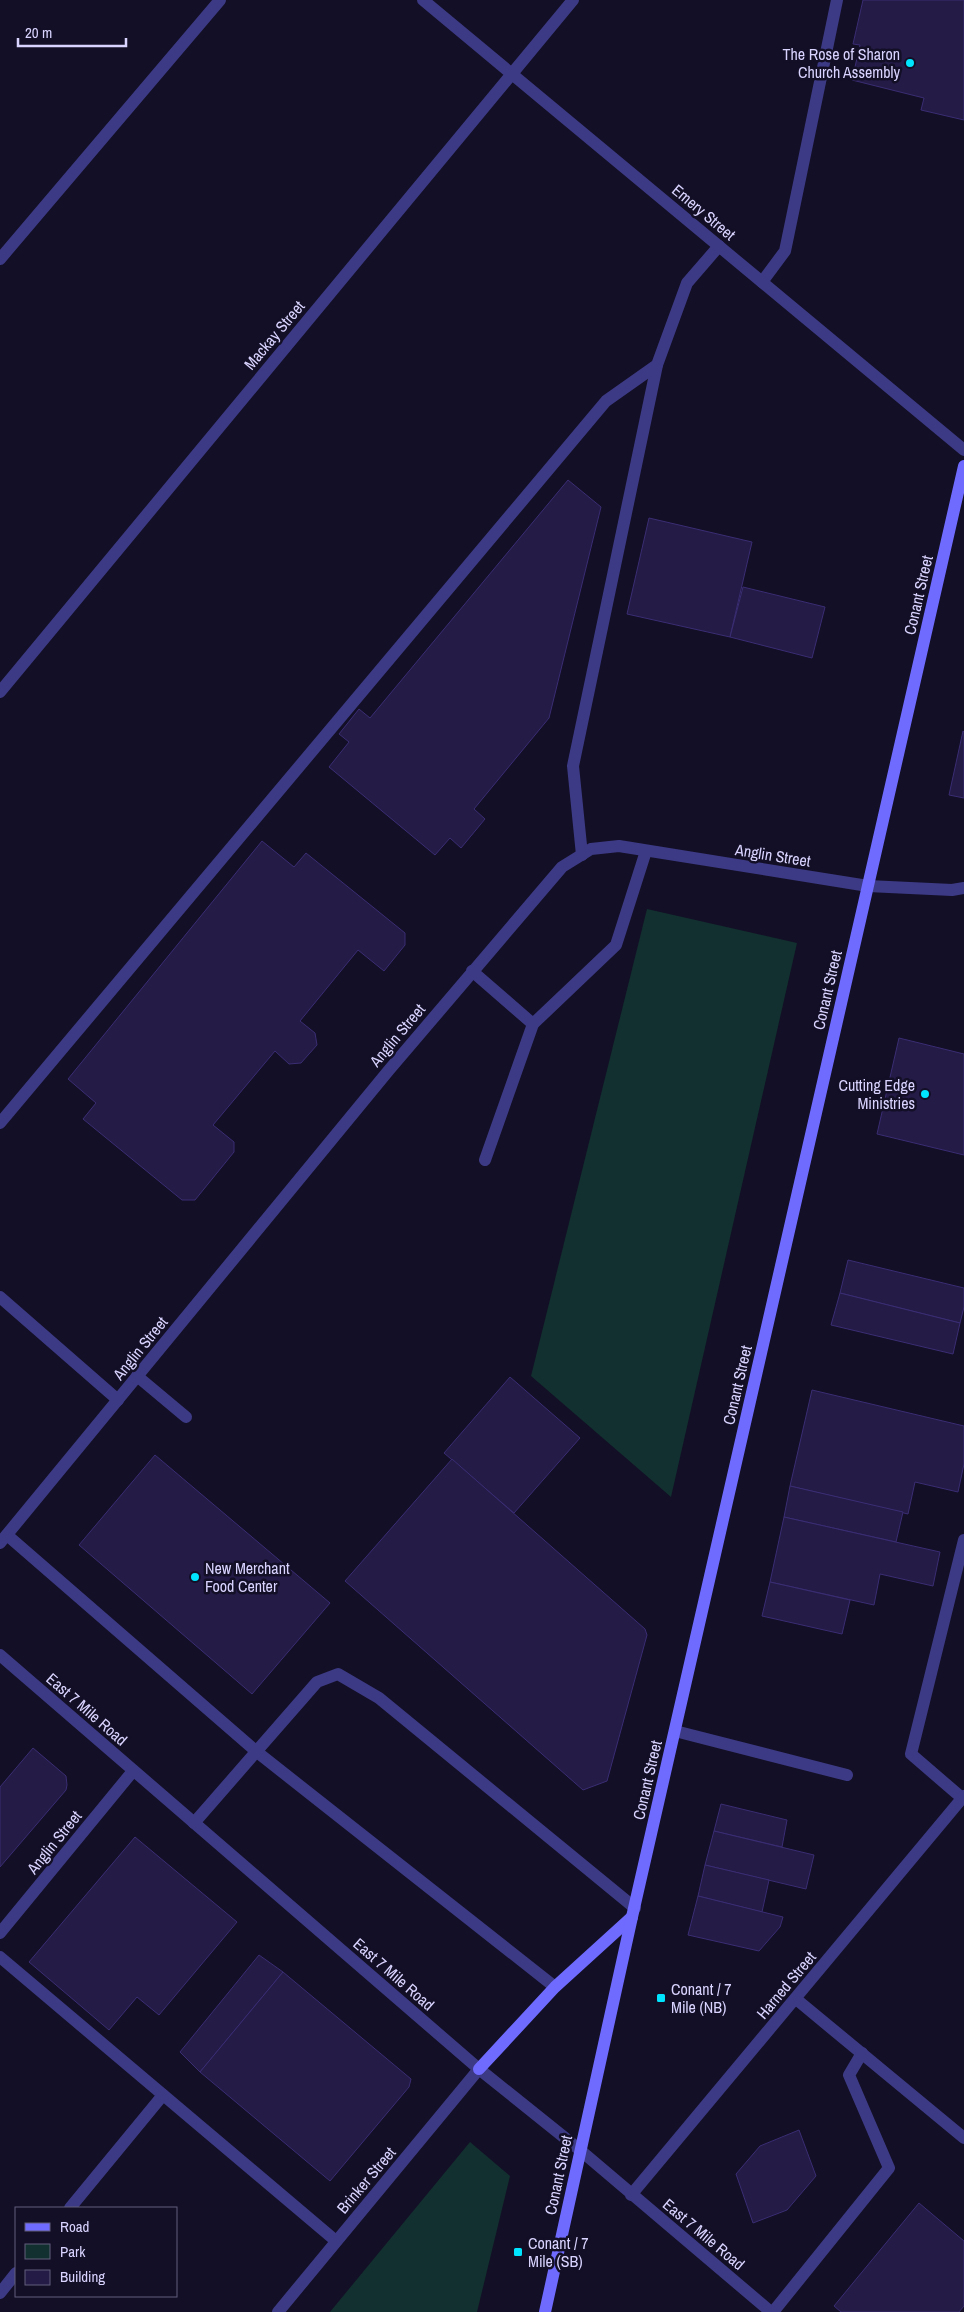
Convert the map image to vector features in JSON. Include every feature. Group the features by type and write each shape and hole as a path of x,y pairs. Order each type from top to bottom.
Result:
{"main road":[{"name":"Conant Street","path":"545,2312 675,1731 964,466"},
{"path":"479,2069 555,1987 634,1912"}],"street":[{"path":"0,259 220,0"},
{"name":"Emery Street","path":"423,0 964,450"},
{"name":"Mackay Street","path":"0,692 573,0"},
{"path":"762,282 785,252 837,0"},
{"path":"582,855 573,766 657,366 687,282 719,246"},
{"path":"0,1122 606,401 657,366"},
{"name":"Anglin Street","path":"3,1539 472,971 562,868 591,849 619,846 868,886 952,890 964,888"},
{"path":"484,1160 533,1024 616,944 646,851"},
{"path":"472,971 533,1024"},
{"path":"0,1297 118,1400"},
{"path":"137,1376 186,1417"},
{"path":"3,1539 257,1752 555,1987"},
{"path":"963,1797 911,1754 964,1540"},
{"name":"East 7 Mile Road","path":"0,1655 479,2069 580,2150 631,2195 772,2312"},
{"path":"194,1823 317,1682 338,1674 379,1698 634,1912"},
{"path":"675,1731 847,1775"},
{"name":"Anglin Street","path":"0,1933 133,1771"},
{"name":"Harned Street","path":"631,2195 963,1797"},
{"path":"0,1957 336,2241"},
{"path":"796,1999 964,2138"},
{"path":"772,2312 889,2168 850,2075 862,2053"},
{"name":"Brinker Street","path":"278,2312 479,2069"},
{"path":"71,2207 163,2095"},
{"path":"0,2293 15,2274"}],"green space":[{"path":"647,909 797,943 671,1497 531,1376"},
{"path":"470,2142 510,2176 477,2312 330,2312"}],"building":[{"name":"The Rose of Sharon Church Assembly","path":"863,0 964,0 964,120 921,110 924,98 852,80 860,45 853,44"},
{"path":"568,480 601,507 549,718 474,809 485,819 461,848 450,838 435,855 329,767 349,742 339,734 359,709 370,718"},
{"path":"649,518 752,542 730,637 627,614"},
{"path":"743,587 825,607 812,658 730,637"},
{"path":"964,732 964,798 949,795"},
{"path":"262,841 294,867 306,853 405,933 405,945 384,971 358,950 300,1021 315,1033 317,1045 301,1063 289,1064 275,1051 213,1125 234,1142 234,1152 195,1200 182,1200 83,1119 96,1103 68,1079"},
{"name":"Cutting Edge Ministries","path":"899,1038 964,1054 964,1155 877,1134"},
{"path":"848,1260 964,1288 964,1307 960,1323 840,1293"},
{"path":"840,1293 960,1323 953,1354 831,1325"},
{"path":"510,1377 580,1438 514,1513 444,1453"},
{"path":"812,1390 964,1426 964,1464 958,1492 915,1482 908,1514 790,1486"},
{"path":"155,1455 330,1603 252,1694 79,1545"},
{"path":"452,1459 645,1629 647,1635 607,1781 583,1790 345,1581"},
{"path":"790,1486 903,1512 896,1542 784,1517"},
{"path":"784,1517 940,1552 933,1586 880,1574 874,1605 770,1582"},
{"path":"770,1582 850,1600 842,1634 762,1616"},
{"path":"33,1748 66,1776 66,1790 0,1867 0,1787"},
{"path":"721,1804 787,1820 782,1847 714,1831"},
{"path":"714,1831 814,1855 806,1889 705,1865"},
{"path":"135,1837 237,1922 159,2015 137,1997 109,2030 29,1962"},
{"path":"705,1865 769,1880 762,1912 698,1896"},
{"path":"698,1896 783,1917 780,1927 759,1951 688,1935"},
{"path":"259,1955 283,1972 200,2072 180,2052"},
{"path":"283,1972 411,2079 409,2087 330,2181 200,2072"},
{"path":"799,2130 816,2176 787,2210 753,2223 736,2174 760,2146"},
{"path":"919,2203 964,2241 964,2306 959,2312 841,2312 834,2306"}],"place":[{"name":"The Rose of Sharon Church Assembly","path":"910,63"},
{"name":"Cutting Edge Ministries","path":"925,1094"},
{"name":"New Merchant Food Center","path":"195,1577"},
{"name":"Conant / 7 Mile (NB)","path":"661,1998"},
{"name":"Conant / 7 Mile (SB)","path":"518,2252"}]}
